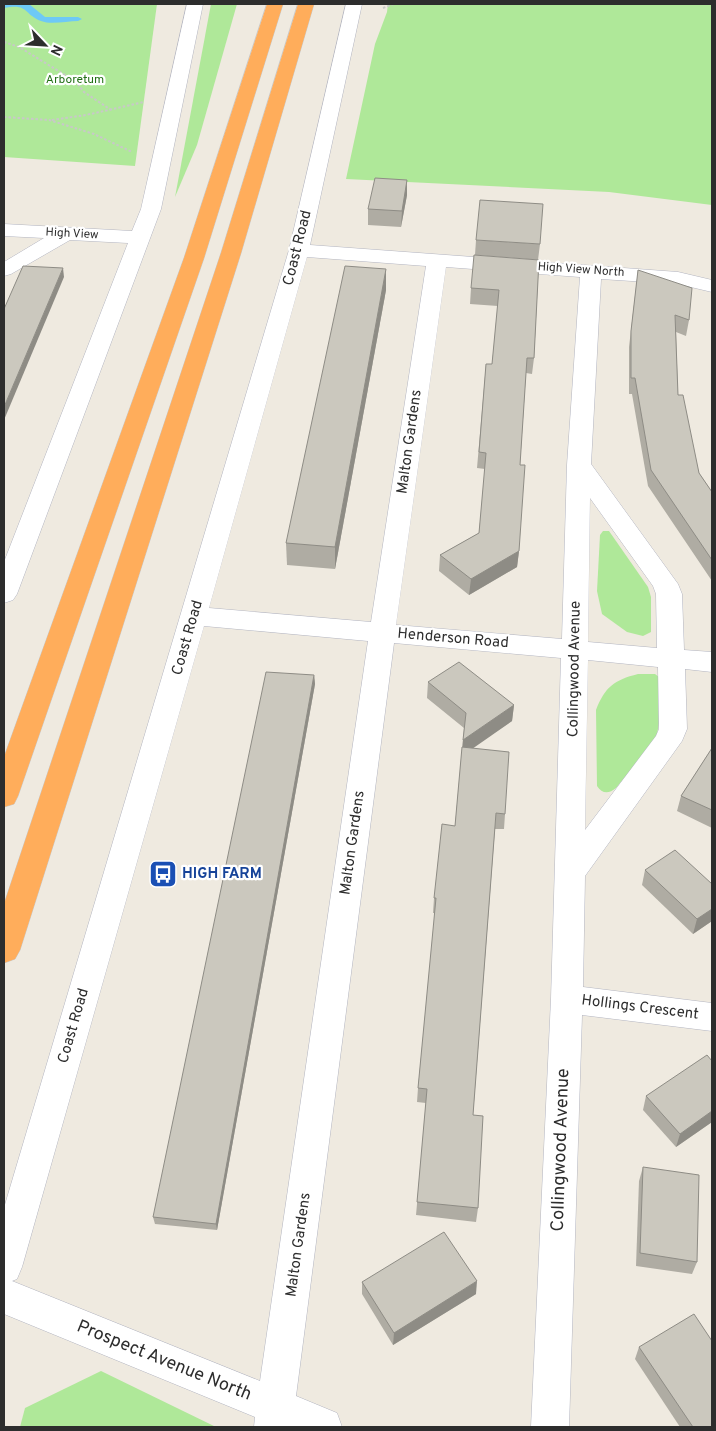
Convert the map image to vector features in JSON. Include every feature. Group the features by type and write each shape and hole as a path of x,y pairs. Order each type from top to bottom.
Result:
{"highway":[{"path":"4,796 194,258 274,4"},
{"path":"4,950 231,253 306,4"}],"street":[{"path":"4,594 151,209 195,4"},
{"name":"Coast Road","path":"4,1267 299,250 354,4"},
{"name":"High View","path":"4,230 141,238"},
{"path":"4,270 66,234"},
{"name":"High View North","path":"299,250 678,278 712,286"},
{"name":"Malton Gardens","path":"275,1418 382,633 437,260"},
{"name":"Collingwood Avenue","path":"550,1427 567,999 579,464 591,271"},
{"path":"570,873 668,741 673,729 669,594 665,584 579,464"},
{"name":"Henderson Road","path":"194,616 712,662"},
{"name":"Hollings Crescent","path":"567,999 712,1017"},
{"name":"Prospect Avenue North","path":"4,1296 210,1378 275,1418 324,1427"}],"path":[{"path":"382,8 394,4"},
{"path":"4,42 19,47 76,81 84,92 111,110"},
{"path":"4,117 48,120 111,110 176,94"},
{"path":"48,120 94,134 159,166"}],"green space":[{"name":"Arboretum","path":"4,4 157,4 135,166 4,157"},
{"path":"211,4 237,4 197,145 175,197"},
{"path":"388,4 712,4 712,205 609,192 346,179 375,44 387,12"},
{"path":"603,531 609,531 648,587 651,597 651,632 643,636 627,632 602,614 597,591 600,535"},
{"path":"638,674 655,674 659,677 660,717 655,741 616,788 603,792 597,786 596,710 611,686 623,679"},
{"path":"101,1371 216,1427 20,1427 25,1408"}],"building":[{"path":"375,178 407,180 402,211 368,209"},
{"path":"480,200 543,204 540,244 476,240"},
{"path":"474,255 539,260 534,358 527,358 520,465 525,465 519,551 471,579 440,555 479,533 486,453 479,452 486,364 492,364 499,290 471,288"},
{"path":"23,266 63,268 4,407 4,309"},
{"path":"345,266 386,269 335,547 286,543"},
{"path":"638,270 692,288 689,320 675,315 678,395 683,395 699,473 712,492 712,560 651,470 635,378 631,378 631,331"},
{"path":"459,662 514,705 463,740 466,713 428,682"},
{"path":"266,672 314,675 216,1224 153,1217"},
{"path":"462,747 509,752 505,814 496,813 473,1115 483,1116 478,1208 417,1202 427,1089 418,1088 436,898 434,898 442,824 455,826"},
{"path":"712,748 712,810 681,796"},
{"path":"675,850 712,884 712,909 697,919 645,870"},
{"path":"707,1055 712,1061 712,1111 680,1134 646,1096"},
{"path":"643,1167 699,1175 697,1262 640,1253"},
{"path":"444,1232 477,1281 394,1333 362,1282"},
{"path":"694,1314 712,1341 712,1427 693,1427 639,1347"}],"waterway":[{"path":"4,6 14,4 26,6 43,19 78,19"}],"place":[{"name":"HIGH FARM","path":"163,874"}]}
